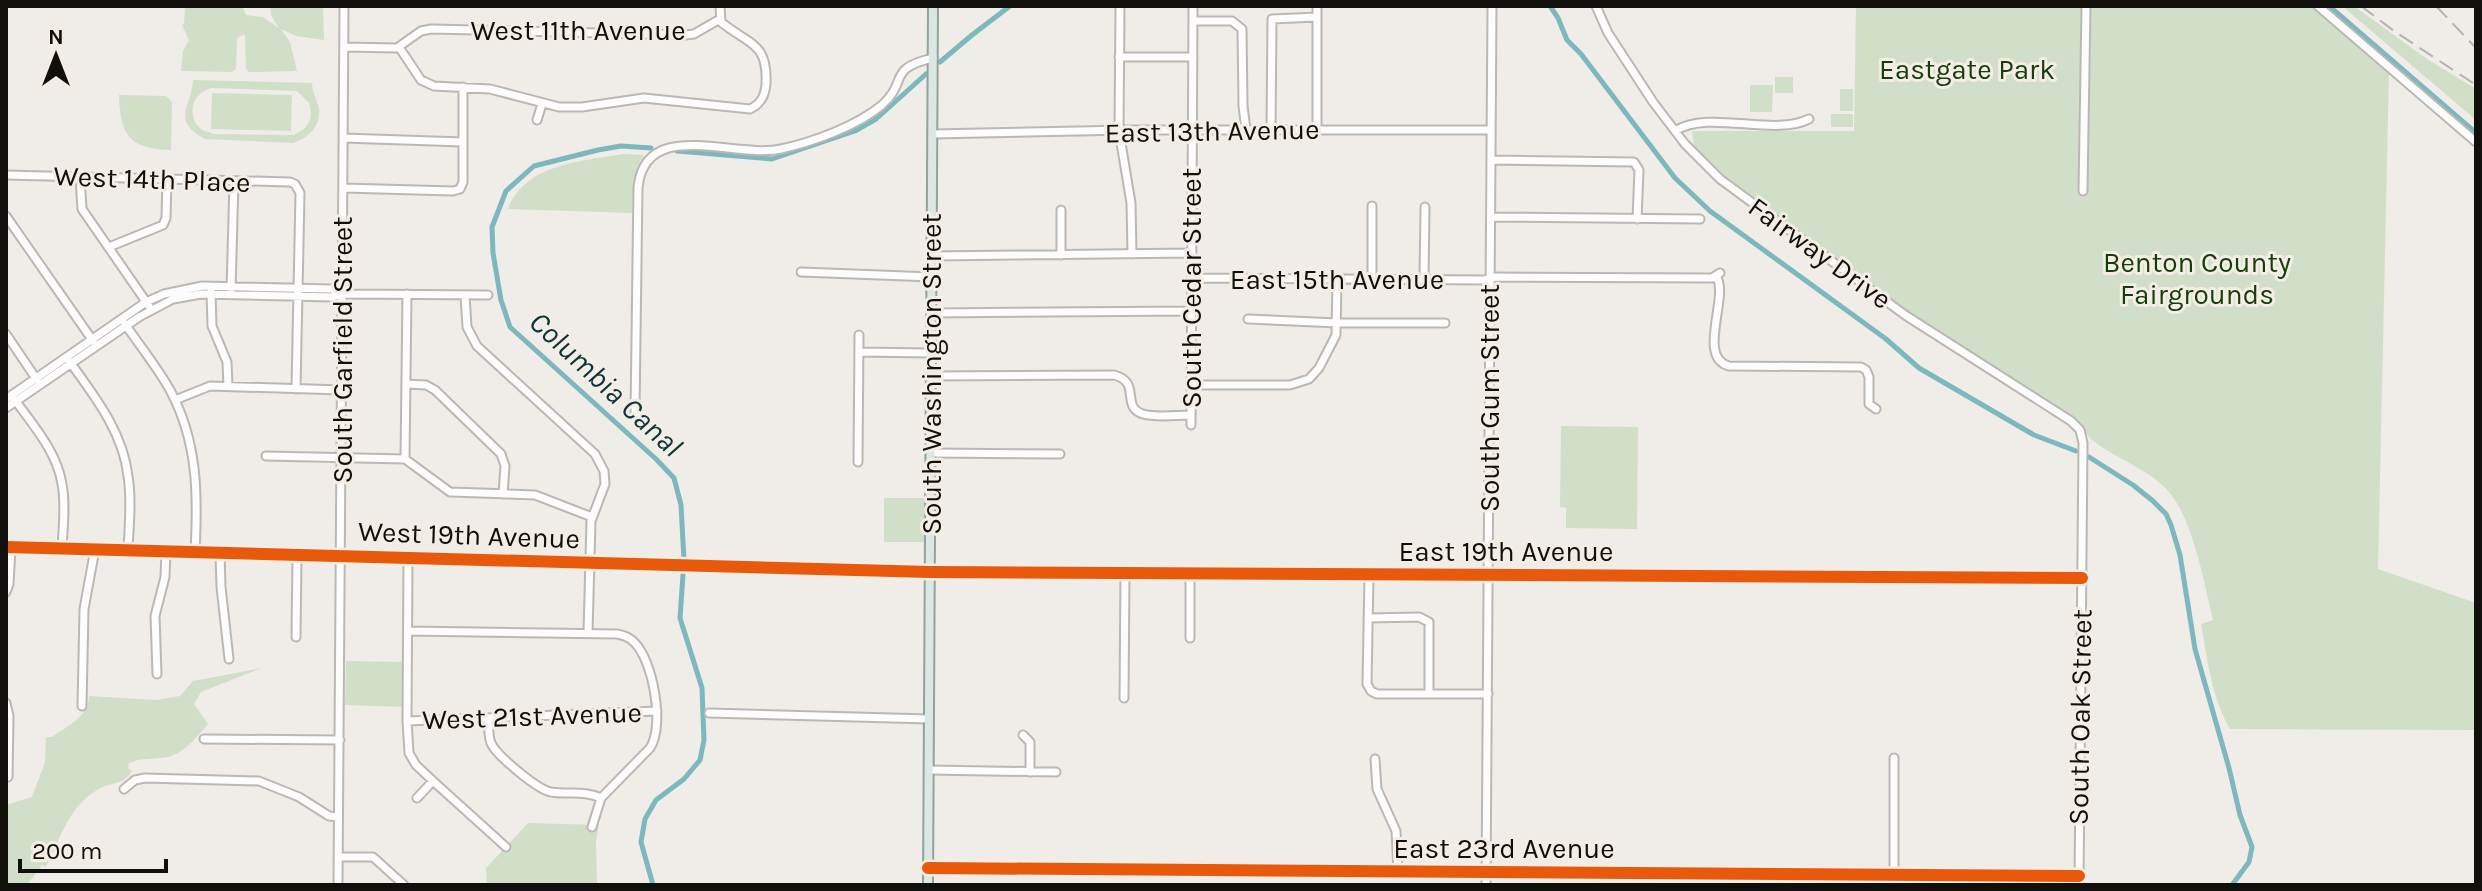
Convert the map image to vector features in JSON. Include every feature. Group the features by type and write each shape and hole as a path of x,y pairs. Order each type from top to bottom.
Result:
{"main road":[{"name":"South Washington Street","path":"928,885 933,6"}],"street":[{"name":"South Garfield Street","path":"338,885 344,6"},
{"path":"399,47 423,82 434,86 490,89 542,104 574,107 644,98 750,109 758,104 766,87 764,56 759,49 723,24 720,6"},
{"path":"1120,6 1119,131 1131,199 1132,254"},
{"name":"South Cedar Street","path":"1191,425 1193,6"},
{"path":"1317,6 1317,130"},
{"name":"South Gum Street","path":"1486,885 1492,6"},
{"name":"Fairway Drive","path":"1596,6 1608,33 1675,131 1720,179 1939,338 2075,424 2081,433 2083,454"},
{"path":"2083,191 2086,6"},
{"path":"2318,6 2476,142"},
{"path":"1271,130 1272,19 1317,17"},
{"name":"West 11th Avenue","path":"344,47 399,47 427,29 685,35 694,34 720,19"},
{"path":"1193,21 1232,21 1240,25 1243,33 1246,130"},
{"path":"1119,57 1193,57"},
{"path":"642,426 635,413 638,187 641,171 653,154 665,147 678,145 754,151 773,150 803,142 867,115 889,98 905,68 933,58"},
{"path":"343,188 460,189 463,182 463,87"},
{"path":"537,120 542,104"},
{"path":"1675,131 1690,123 1790,124 1809,119"},
{"name":"East 13th Avenue","path":"933,134 1491,130"},
{"path":"343,138 463,142"},
{"path":"1491,160 1630,160 1637,164 1639,170 1637,219"},
{"name":"West 14th Place","path":"6,175 290,182 298,186 300,193 298,292"},
{"path":"80,177 82,209 149,306"},
{"path":"109,247 163,225 167,179"},
{"path":"231,290 234,181"},
{"path":"1372,206 1372,279"},
{"path":"1424,280 1425,207"},
{"path":"1061,210 1061,255"},
{"path":"6,216 94,343"},
{"path":"1491,217 1700,219"},
{"path":"932,256 1192,253"},
{"path":"801,272 932,277"},
{"name":"East 15th Avenue","path":"1191,278 1424,280 1718,274 1720,287 1715,331 1716,356 1720,362 1729,366 1861,367 1869,377 1869,404 1876,409"},
{"path":"1191,385 1296,385 1312,377 1336,335 1337,279"},
{"path":"6,408 11,399 124,322 181,289 298,292 332,289 343,294 488,295"},
{"path":"212,290 212,326 227,362 228,387"},
{"path":"296,389 298,292"},
{"path":"405,459 407,294"},
{"path":"465,295 467,327 477,346 600,459 605,484 592,517 588,633"},
{"name":"East 15th Avenue","path":"932,313 1191,311"},
{"path":"1248,319 1445,323"},
{"path":"124,322 175,400 188,434 197,489 195,552"},
{"path":"6,334 38,381"},
{"path":"858,462 859,335"},
{"path":"859,352 931,353"},
{"path":"69,360 100,404 123,450 130,493 128,550"},
{"path":"931,376 1118,376 1129,385 1135,410 1147,415 1191,415"},
{"path":"406,384 426,385 435,390 498,449 505,466 503,494"},
{"path":"175,400 205,387 342,390"},
{"path":"11,399 48,447 60,474 62,548"},
{"path":"931,453 1060,454"},
{"name":"South Oak Street","path":"2079,880 2083,454"},
{"path":"266,456 405,459 450,492 544,497 592,517"},
{"path":"6,592 9,584 8,547"},
{"name":"West 19th Avenue","path":"8,547 930,572"},
{"path":"82,706 84,609 95,549"},
{"path":"157,674 155,616 165,577 166,551"},
{"path":"220,553 229,659"},
{"path":"296,637 297,555"},
{"path":"408,558 409,753 416,765 506,847"},
{"name":"East 19th Avenue","path":"930,572 2082,578"},
{"path":"1124,698 1125,573"},
{"path":"1190,574 1190,638"},
{"path":"1369,575 1367,684 1371,691 1377,694 1488,694"},
{"path":"1368,618 1427,619 1430,627 1429,694"},
{"path":"408,631 617,634 634,642 641,653 655,695 657,732 653,744 601,798 592,827"},
{"path":"7,705 8,777"},
{"name":"West 21st Avenue","path":"407,721 657,711"},
{"path":"709,713 929,719"},
{"path":"488,718 494,748 538,787 550,792 587,793 601,798"},
{"path":"1023,735 1030,742 1030,772"},
{"path":"204,739 340,740"},
{"path":"1894,758 1894,875"},
{"path":"1375,759 1377,789 1396,831 1398,871"},
{"path":"929,770 1056,772"},
{"path":"124,789 135,780 145,778 247,780 279,788 329,816 338,817"},
{"path":"417,798 433,781"},
{"path":"338,857 369,856 404,885"},
{"name":"East 23rd Avenue","path":"928,868 1894,875 2079,880"}],"green space":[{"path":"185,6 242,6 246,15 263,17 279,28 271,15 270,6 323,6 324,40 296,36 281,29 290,42 297,71 249,72 246,69 245,34 237,38 236,69 232,72 181,71 183,51 189,40 182,25"},
{"name":"Benton County Fairgrounds","path":"1856,6 2313,6 2389,71 2378,569 2476,603 2476,730 2230,729 2214,691 2201,624 2213,620 2202,571 2185,519 2169,492 2152,477 2092,440 2073,417 1915,316 1812,241 1725,176 1694,146 1692,131 1854,131"},
{"path":"2342,6 2354,6 2427,59 2476,89 2476,120"},
{"path":"1775,77 1793,77 1793,93 1775,93"},
{"path":"193,80 312,83 319,109 318,121 308,135 293,143 205,139 188,126 186,119","holes":["211,88 297,91 309,103 311,114 306,127 292,135 214,134 202,130 194,118 194,102"]},
{"path":"1750,85 1773,85 1772,112 1750,112"},
{"path":"1840,89 1853,89 1853,111 1840,111"},
{"path":"212,93 292,95 291,131 211,129"},
{"path":"119,95 166,96 172,102 171,150 146,147 130,138 122,121"},
{"path":"1831,114 1853,114 1853,127 1831,127"},
{"path":"623,154 644,155 635,176 632,213 508,209 527,182 541,174 556,167"},
{"path":"1561,426 1638,427 1637,529 1566,528 1566,508 1560,507"},
{"path":"884,498 925,498 925,542 884,542"},
{"path":"346,661 403,662 403,707 345,705"},
{"path":"262,668 201,692 194,704 208,724 195,739 174,755 129,763 128,768 132,771 127,778 97,790 78,807 46,867 42,865 27,885 6,885 6,805 32,797 45,762 46,737 52,737 76,720 85,710 89,696 156,700 180,696 193,681"},
{"path":"528,823 599,825 596,842 597,885 487,885 486,868"}],"waterway":[{"name":"Columbia Canal","path":"940,62 1010,6"},
{"path":"1550,6 1567,40 1675,178 1710,211 1886,339 1919,368 2034,435 2076,451"},
{"path":"2329,6 2476,133"},
{"name":"Columbia Canal","path":"677,151 772,159 855,131 876,119 926,74"},
{"name":"Columbia Canal","path":"651,148 621,146 534,166 506,191 492,227 501,300 510,327 656,459 674,478 681,505 684,560 680,618 702,688 704,740 700,760 684,779 656,800 645,819 641,842 653,885"},
{"path":"2089,457 2153,501 2166,514 2171,525 2180,555 2195,649 2240,815 2252,847 2249,862 2232,885"}],"railway":[{"path":"2361,6 2476,85"},
{"path":"2436,6 2476,48"}],"cycle path":[{"path":"6,547 930,572 2082,578"},
{"path":"928,868 2079,876"}],"park label":[{"name":"Eastgate Park","path":"1967,69"}]}
